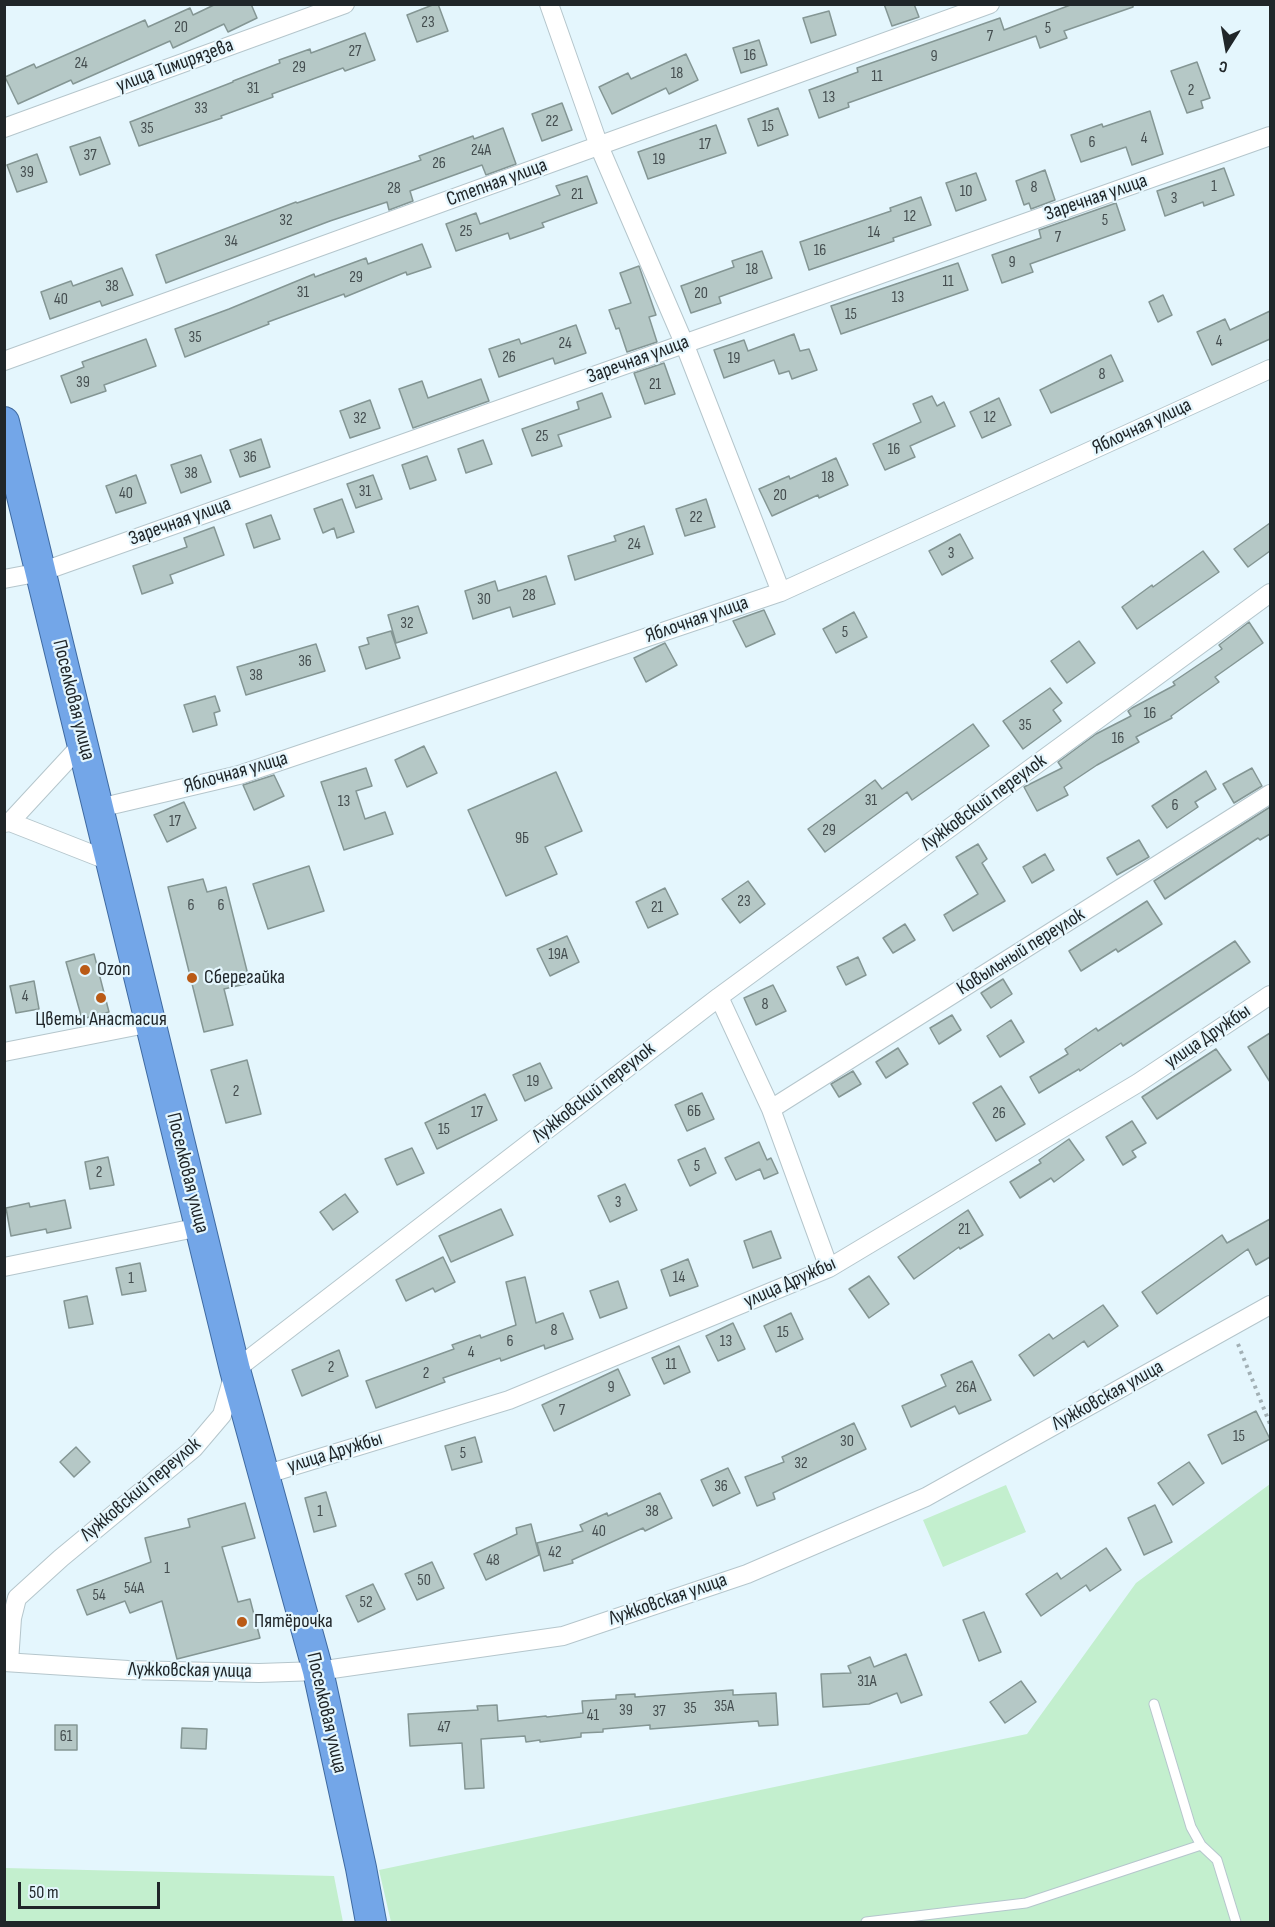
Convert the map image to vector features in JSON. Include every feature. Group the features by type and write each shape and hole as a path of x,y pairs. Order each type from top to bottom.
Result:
{"highway":[{"name":"Поселковая улица","path":"4,422 235,1370 318,1671 371,1923"}],"street":[{"name":"улица Тимирязева","path":"4,128 345,4"},
{"path":"549,4 599,146 684,343 781,592"},
{"name":"Степная улица","path":"4,361 990,4"},
{"name":"Заречная улица","path":"4,579 41,572 1270,136"},
{"name":"Яблочная улица","path":"99,808 239,775 781,592 1270,369"},
{"name":"Лужковский переулок","path":"7,1662 12,1618 17,1598 61,1558 194,1448 222,1415 235,1370 719,997 1270,593"},
{"path":"84,743 7,823 112,862"},
{"name":"Ковыльный переулок","path":"771,1109 1270,795"},
{"name":"улица Дружбы","path":"264,1475 509,1400 829,1268 1138,1083 1270,995"},
{"path":"719,997 771,1109 829,1268"},
{"path":"4,1052 151,1023"},
{"path":"4,1267 200,1227"},
{"name":"Лужковская улица","path":"7,1662 128,1670 259,1673 318,1671 563,1636 747,1574 926,1497 1270,1305"}],"lane":[{"path":"1154,1704 1191,1827 1201,1845 1217,1860 1236,1923"},
{"path":"866,1923 1026,1903 1201,1845"}],"path":[{"path":"1231,1328 1270,1424"}],"green space":[{"path":"1270,1484 1270,1922 391,1922 379,1870 1027,1734 1136,1583"},
{"path":"1006,1485 1026,1532 943,1567 923,1520"},
{"path":"5,1868 334,1876 343,1922 5,1922"}],"building":[{"path":"216,4 251,4 257,18 228,32 224,24 173,48 170,41 73,84 71,80 18,104 5,77 34,64 36,68 145,20 148,27 190,8 193,15"},
{"path":"438,4 448,31 417,42 407,15"},
{"path":"884,4 914,4 919,17 892,26"},
{"path":"1073,4 1133,4 1133,7 1064,31 1067,38 1040,48 1036,36 848,103 849,107 819,118 809,90 858,72 857,68 1000,18 1004,30"},
{"path":"829,11 836,35 811,43 803,18"},
{"path":"365,33 375,60 345,71 343,68 272,94 273,97 221,116 222,118 139,146 130,122 280,63 279,60 310,49 311,53"},
{"path":"759,40 767,65 741,73 733,48"},
{"path":"686,54 698,80 669,94 666,88 612,114 599,87 628,73 631,79"},
{"path":"1197,62 1210,98 1201,101 1203,108 1187,113 1171,71"},
{"path":"562,103 572,130 542,141 532,114"},
{"path":"778,108 788,135 758,146 748,119"},
{"path":"1150,111 1163,154 1132,165 1126,147 1081,162 1071,135"},
{"path":"716,125 726,153 648,179 638,152"},
{"path":"503,128 516,164 486,175 482,165 410,191 413,201 389,210 387,202 166,283 156,255 296,202 421,160 419,156 473,136 474,139"},
{"path":"100,137 110,164 80,175 70,147"},
{"path":"37,154 47,182 17,192 7,165"},
{"path":"1224,168 1234,195 1204,206 1203,202 1165,216 1157,191"},
{"path":"1045,170 1055,200 1031,209 1029,203 1024,205 1016,181"},
{"path":"976,173 986,200 956,211 946,183"},
{"path":"587,176 597,203 542,223 544,227 510,239 508,233 456,251 446,224 476,213 480,224 560,195 556,186"},
{"path":"921,197 931,225 893,238 894,241 809,270 800,242 891,211 890,208"},
{"path":"1116,203 1125,230 1030,264 1033,272 1002,283 992,255 1041,238 1039,230"},
{"path":"422,244 431,267 407,275 406,272 345,297 344,294 268,322 269,324 185,357 175,329 314,274 315,277 366,258 368,264"},
{"path":"762,251 772,278 719,297 721,303 691,313 681,286 734,267 732,261"},
{"path":"958,263 968,290 841,334 831,306"},
{"path":"639,266 656,315 649,317 657,342 627,352 619,328 616,329 609,310 631,303 620,273"},
{"path":"122,268 133,295 102,306 100,301 50,319 41,292 71,281 73,286"},
{"path":"1163,295 1172,315 1158,322 1149,302"},
{"path":"1270,311 1270,339 1212,365 1197,332 1225,319 1230,330"},
{"path":"576,325 586,353 555,364 553,358 499,377 489,349 519,339 521,344"},
{"path":"794,334 800,351 809,349 817,370 792,379 789,371 779,374 774,360 724,378 714,350 744,340 748,351"},
{"path":"146,339 156,366 104,385 106,391 71,403 61,376 84,367 82,362"},
{"path":"1111,355 1123,381 1051,413 1040,390"},
{"path":"664,363 675,394 645,404 634,373"},
{"path":"481,379 489,401 413,428 399,389 422,381 428,398"},
{"path":"602,393 611,417 558,435 562,446 532,456 522,429 579,409 577,402"},
{"path":"932,396 937,406 944,402 955,426 910,446 915,457 885,470 873,444 921,422 913,404"},
{"path":"999,398 1011,425 982,438 970,412"},
{"path":"370,400 380,428 350,438 340,411"},
{"path":"261,439 270,467 240,477 230,450"},
{"path":"483,440 492,464 466,473 458,449"},
{"path":"201,455 211,482 181,493 171,465"},
{"path":"427,456 436,480 410,489 402,465"},
{"path":"836,458 848,485 819,498 818,495 772,516 759,489 789,476 790,479"},
{"path":"136,475 146,503 116,513 106,486"},
{"path":"373,475 382,499 356,508 347,484"},
{"path":"342,499 354,532 337,538 334,528 323,533 314,509"},
{"path":"706,499 715,527 685,536 676,509"},
{"path":"271,515 280,539 254,548 246,524"},
{"path":"1270,523 1270,551 1248,567 1234,549"},
{"path":"644,526 653,554 575,580 568,556 616,541 614,536"},
{"path":"214,527 224,555 170,575 173,583 142,594 133,566 187,547 184,538"},
{"path":"960,534 973,558 942,575 929,551"},
{"path":"1203,551 1219,572 1137,629 1122,607"},
{"path":"546,576 555,604 513,617 510,607 473,619 465,591 495,581 498,591"},
{"path":"418,606 427,633 396,643 388,615"},
{"path":"764,610 775,634 746,647 733,621"},
{"path":"854,612 867,637 836,653 823,629"},
{"path":"1249,622 1263,643 1215,677 1219,682 1171,716 1172,718 1136,737 1139,742 1097,765 1064,787 1068,795 1037,811 1024,787 1062,768 1058,762 1096,734 1131,716 1128,711 1132,708 1175,685 1173,682 1222,649 1219,645"},
{"path":"391,631 400,658 366,669 359,647 369,644 367,638"},
{"path":"1079,641 1095,663 1067,683 1051,661"},
{"path":"665,643 677,665 646,682 634,658"},
{"path":"316,644 325,671 246,695 237,667"},
{"path":"1050,688 1062,703 1053,710 1061,721 1023,749 1003,721"},
{"path":"215,696 220,711 214,713 217,725 193,732 184,705"},
{"path":"973,724 989,746 912,800 907,792 825,852 808,829 875,780 882,789"},
{"path":"424,746 437,773 407,787 395,760"},
{"path":"366,768 372,786 356,791 365,819 385,812 393,834 344,850 321,782"},
{"path":"1252,768 1262,786 1234,803 1223,784"},
{"path":"1206,771 1216,789 1195,802 1198,807 1167,828 1152,806"},
{"path":"556,772 582,831 545,847 557,874 506,896 468,810"},
{"path":"274,775 284,796 254,810 243,785"},
{"path":"184,802 196,828 167,842 154,815"},
{"path":"1270,807 1270,834 1260,840 1258,838 1165,899 1154,881"},
{"path":"1139,840 1149,857 1117,875 1107,858"},
{"path":"978,844 987,859 982,863 1005,901 953,931 944,915 978,894 956,857"},
{"path":"1045,854 1054,870 1032,883 1023,867"},
{"path":"309,866 324,911 268,929 253,884"},
{"path":"203,879 207,892 226,887 250,983 224,989 233,1025 204,1032 168,887"},
{"path":"748,881 765,904 740,923 722,899"},
{"path":"665,888 678,914 648,928 636,902"},
{"path":"1147,901 1162,924 1118,952 1116,949 1081,971 1069,951"},
{"path":"905,924 915,940 893,953 883,938"},
{"path":"567,936 579,962 550,976 537,949"},
{"path":"1235,941 1250,962 1123,1046 1121,1043 1080,1071 1079,1069 1039,1093 1030,1077 1068,1054 1065,1049 1096,1028 1098,1031"},
{"path":"94,954 109,1012 82,1019 66,962"},
{"path":"858,957 866,975 846,985 837,967"},
{"path":"1003,979 1012,994 991,1008 981,993"},
{"path":"34,981 39,1009 16,1013 10,986"},
{"path":"773,985 786,1011 756,1025 744,998"},
{"path":"952,1015 961,1030 939,1044 930,1028"},
{"path":"1011,1020 1024,1042 1000,1057 987,1036"},
{"path":"1270,1033 1270,1082 1248,1047"},
{"path":"898,1048 908,1064 886,1078 876,1062"},
{"path":"1216,1049 1231,1070 1157,1119 1142,1097"},
{"path":"247,1060 261,1114 226,1123 211,1070"},
{"path":"540,1063 552,1088 525,1101 513,1075"},
{"path":"853,1071 861,1084 839,1097 831,1084"},
{"path":"1001,1086 1025,1124 996,1141 973,1103"},
{"path":"702,1093 714,1119 687,1131 675,1105"},
{"path":"485,1094 497,1120 437,1149 425,1123"},
{"path":"1132,1121 1146,1143 1132,1151 1136,1157 1123,1165 1106,1137"},
{"path":"1069,1139 1084,1160 1054,1182 1051,1178 1020,1198 1010,1182 1041,1163 1039,1160"},
{"path":"759,1142 767,1160 771,1158 778,1173 764,1179 760,1169 736,1180 725,1158"},
{"path":"412,1148 424,1173 397,1185 385,1159"},
{"path":"705,1148 716,1173 690,1186 678,1160"},
{"path":"108,1157 114,1185 90,1189 85,1162"},
{"path":"625,1184 637,1210 610,1222 598,1196"},
{"path":"345,1194 358,1212 333,1230 320,1212"},
{"path":"65,1200 71,1228 47,1233 46,1229 11,1236 6,1208 29,1203 30,1207"},
{"path":"501,1209 513,1235 451,1262 439,1236"},
{"path":"968,1210 983,1235 960,1249 959,1247 914,1279 898,1257"},
{"path":"1270,1219 1270,1257 1256,1265 1248,1249 1157,1314 1142,1292 1222,1235 1227,1243"},
{"path":"771,1231 781,1258 753,1268 744,1241"},
{"path":"443,1257 455,1282 435,1292 433,1288 406,1301 396,1280"},
{"path":"688,1259 698,1286 670,1296 661,1270"},
{"path":"140,1263 146,1291 122,1295 116,1268"},
{"path":"869,1276 889,1304 869,1318 849,1289"},
{"path":"525,1277 536,1323 563,1313 573,1339 545,1349 544,1345 501,1361 500,1358 443,1378 445,1382 376,1408 366,1381 454,1349 452,1345 480,1335 481,1338 516,1325 506,1282"},
{"path":"618,1281 627,1308 600,1318 590,1291"},
{"path":"87,1296 93,1324 69,1328 64,1301"},
{"path":"1103,1305 1118,1326 1088,1347 1084,1341 1034,1376 1019,1355 1049,1334 1053,1339"},
{"path":"791,1313 803,1339 776,1352 764,1326"},
{"path":"733,1323 745,1349 718,1361 706,1336"},
{"path":"679,1346 690,1372 664,1384 652,1358"},
{"path":"339,1350 348,1376 302,1396 292,1370"},
{"path":"972,1361 991,1400 959,1414 955,1406 911,1427 902,1406 946,1386 941,1375"},
{"path":"618,1369 630,1395 554,1431 542,1405"},
{"path":"1256,1411 1270,1439 1222,1464 1208,1435"},
{"path":"854,1423 866,1449 773,1493 775,1499 757,1506 745,1477 784,1462 782,1457"},
{"path":"475,1437 482,1462 452,1470 445,1446"},
{"path":"76,1447 90,1462 74,1477 60,1462"},
{"path":"1189,1462 1204,1483 1173,1505 1158,1483"},
{"path":"728,1468 740,1493 713,1506 701,1480"},
{"path":"326,1492 336,1526 314,1532 305,1498"},
{"path":"660,1493 672,1518 645,1531 643,1528 572,1560 573,1563 544,1571 537,1543 583,1531 580,1525 607,1513 608,1516"},
{"path":"245,1503 255,1538 222,1547 238,1602 250,1599 260,1638 177,1659 162,1601 130,1613 125,1601 87,1615 77,1590 151,1562 145,1538 190,1527 188,1519"},
{"path":"1155,1505 1172,1542 1144,1555 1128,1518"},
{"path":"531,1524 539,1555 486,1580 474,1554 517,1534 516,1528"},
{"path":"1106,1548 1121,1570 1090,1591 1086,1585 1041,1616 1026,1594 1057,1573 1061,1579"},
{"path":"432,1562 444,1588 417,1600 405,1574"},
{"path":"373,1584 385,1609 358,1622 346,1596"},
{"path":"984,1612 1001,1652 979,1661 963,1620"},
{"path":"906,1654 922,1695 901,1703 897,1693 869,1704 823,1707 821,1674 851,1673 848,1666 870,1657 874,1667"},
{"path":"1021,1681 1036,1702 1005,1723 990,1702"},
{"path":"733,1690 733,1695 776,1693 778,1725 759,1726 758,1721 650,1729 650,1725 603,1729 603,1732 581,1733 581,1737 540,1742 540,1740 526,1742 525,1736 481,1739 484,1788 465,1789 462,1743 410,1746 408,1714 478,1710 477,1706 497,1705 498,1721 583,1713 582,1701 616,1699 616,1695 635,1694 635,1697"},
{"path":"55,1725 77,1725 77,1750 55,1750"},
{"path":"182,1728 207,1729 206,1749 181,1748"}],"place":[{"name":"Ozon","path":"85,970"},
{"name":"Сберегайка","path":"192,978"},
{"name":"Цветы Анастасия","path":"101,998"},
{"name":"Пятёрочка","path":"242,1622"}]}
